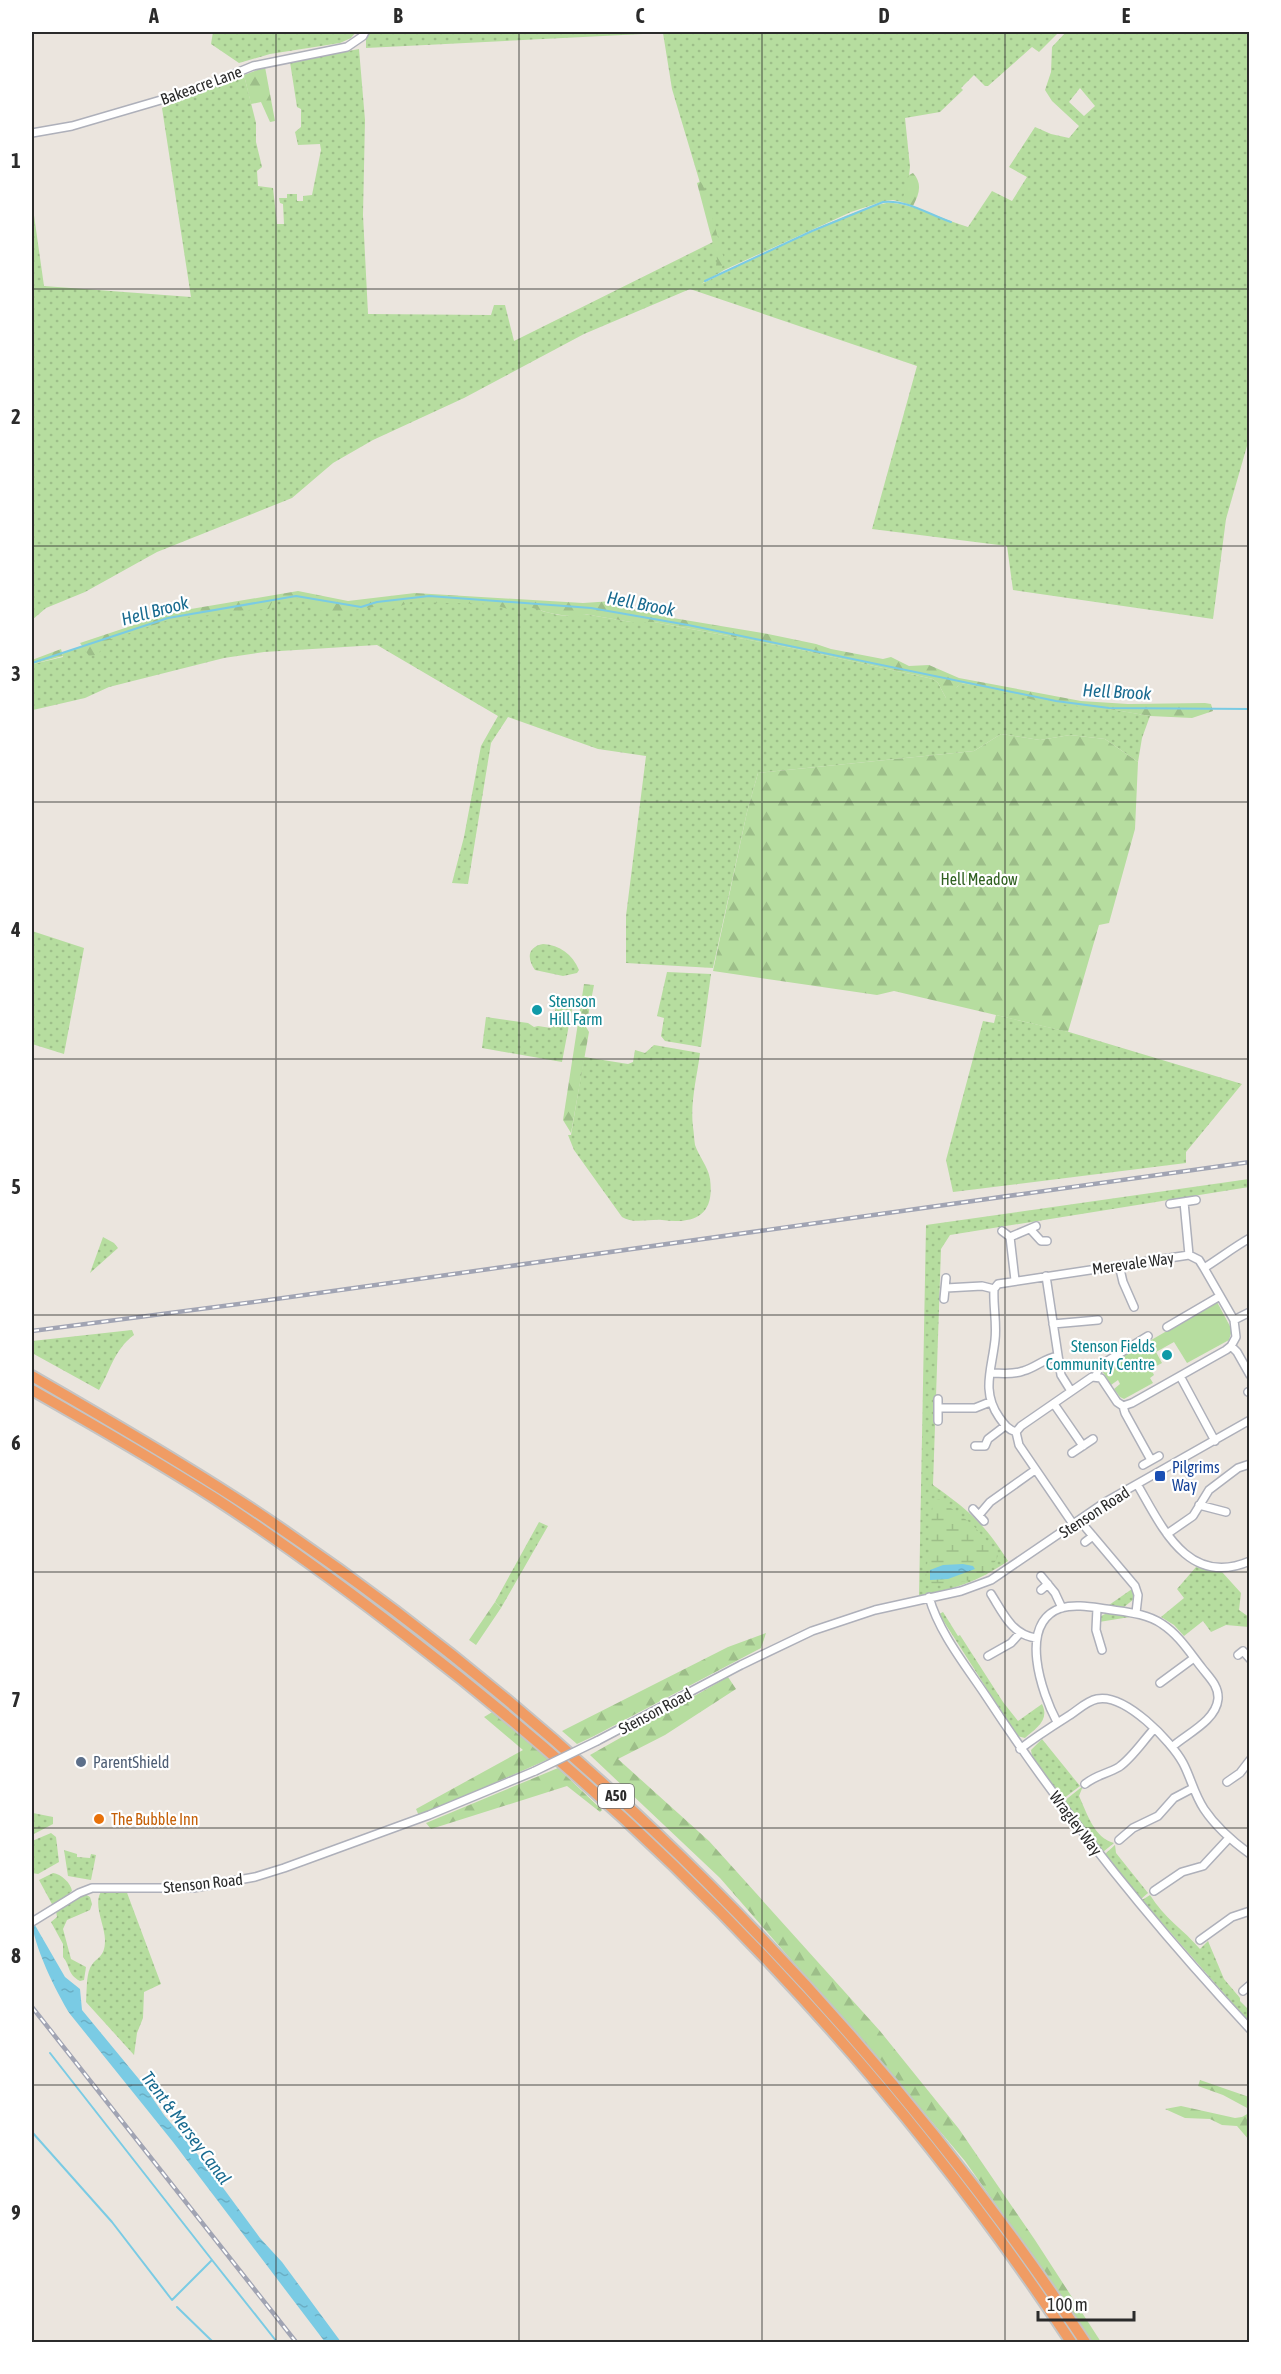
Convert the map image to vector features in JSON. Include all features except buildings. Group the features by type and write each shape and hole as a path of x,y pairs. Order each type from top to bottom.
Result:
{"highway":[{"name":"A50","path":"32,1376 125,1430 248,1507 352,1579 569,1752 672,1848 727,1904 792,1971 888,2080 980,2195 1085,2343"},
{"name":"A50","path":"32,1390 118,1439 218,1501 340,1585 497,1707 550,1751 636,1829 715,1906 900,2111 1016,2262 1071,2343"}],"street":[{"name":"Bakeacre Lane","path":"32,133 72,126 195,90 253,66 347,47 365,32"},
{"path":"1170,1204 1196,1200"},
{"path":"1184,1202 1189,1255"},
{"path":"1010,1237 1034,1228 1041,1240 1047,1241"},
{"path":"1002,1231 1010,1237 1015,1280"},
{"path":"1204,1268 1248,1242"},
{"name":"Merevale Way","path":"994,1289 1001,1282 1189,1255 1199,1260 1234,1320"},
{"path":"1119,1264 1123,1282 1134,1307"},
{"path":"1046,1276 1061,1375 1071,1391"},
{"path":"944,1299 946,1278"},
{"path":"946,1288 982,1286 994,1289 995,1341 990,1373 990,1402 1005,1426 1016,1432 1019,1445 1073,1524"},
{"path":"1167,1327 1220,1296"},
{"path":"1123,1406 1231,1346 1237,1332 1234,1320 1250,1312"},
{"path":"1053,1324 1098,1320"},
{"path":"1016,1432 1021,1426 1071,1391 1096,1376 1099,1367 1104,1363 1148,1336"},
{"path":"1231,1346 1237,1352 1250,1376"},
{"path":"990,1373 1017,1373 1043,1359 1058,1356"},
{"path":"1096,1376 1101,1378 1117,1402 1123,1406 1151,1460"},
{"path":"1180,1376 1215,1441"},
{"path":"938,1399 938,1420"},
{"path":"938,1408 975,1408 990,1402"},
{"path":"1054,1404 1083,1446"},
{"name":"Stenson Road","path":"34,1921 79,1893 92,1888 193,1888 223,1884 284,1868 429,1815 535,1771 812,1631 875,1610 961,1591 991,1580 1137,1484 1250,1420"},
{"path":"975,1446 985,1446 988,1439 1005,1426"},
{"path":"1072,1454 1093,1439"},
{"path":"1143,1465 1159,1456"},
{"path":"1167,1534 1193,1516 1209,1490 1238,1468 1250,1464"},
{"path":"984,1521 976,1512 1035,1470"},
{"path":"1137,1484 1167,1534 1181,1552 1194,1561 1218,1568 1231,1567 1250,1561"},
{"path":"1199,1505 1226,1512"},
{"path":"1086,1528 1135,1586 1138,1595 1136,1613"},
{"path":"1085,1542 1093,1536"},
{"path":"1041,1576 1062,1608"},
{"path":"1041,1590 1048,1584"},
{"path":"991,1594 1001,1602 1006,1619 1020,1633 1036,1638"},
{"name":"Wragley Way","path":"929,1597 936,1615 958,1654 1020,1749 1138,1902 1250,2029"},
{"path":"1057,1722 1042,1686 1036,1654 1036,1638 1047,1617 1062,1608 1078,1606 1136,1613 1164,1625 1175,1634 1216,1686 1218,1701 1208,1718 1172,1747"},
{"path":"1097,1608 1096,1629 1101,1637 1102,1650"},
{"path":"988,1656 1011,1643 1020,1633"},
{"path":"1238,1655 1243,1651 1250,1659"},
{"path":"1160,1683 1166,1674 1194,1658"},
{"path":"1020,1749 1057,1722 1092,1701 1106,1699 1121,1703 1154,1728 1172,1747 1182,1762 1204,1810 1229,1838 1250,1854"},
{"path":"1085,1784 1092,1773 1112,1771 1122,1765 1154,1728"},
{"path":"1227,1782 1237,1779 1250,1760"},
{"path":"1119,1840 1123,1831 1154,1818 1174,1798 1193,1788"},
{"path":"1154,1891 1182,1872 1203,1866 1229,1838"},
{"path":"1200,1941 1232,1917 1250,1911"},
{"path":"1243,1990 1250,1985"}],"green space":[{"path":"213,32 356,32 351,38 340,43 270,54 239,63 211,44"},
{"path":"366,32 1059,32 1039,52 1032,47 988,86 985,86 974,75 961,88 963,90 940,112 905,118 910,167 906,203 893,200 884,201 851,212 724,270 701,284 830,223 879,205 893,203 902,205 968,227 992,191 1012,201 1027,177 1009,167 1035,127 1069,138 1079,126 1052,101 1045,90 1051,72 1052,47 1066,32 1249,32 1249,439 1226,519 1213,619 1013,590 1007,546 872,529 917,366 690,289 584,334 464,398 373,440 333,463 292,498 157,552 85,592 46,608 32,620 32,201 44,286 191,297 162,108 244,75 256,123 256,142 262,167 257,171 258,186 273,188 277,224 284,224 283,204 280,203 279,198 287,198 287,194 297,194 297,201 303,201 303,196 312,195 321,150 320,144 298,145 295,132 301,127 301,109 297,107 290,62 359,49 365,120 363,215 368,314 491,315 494,305 505,305 514,341 717,240 672,89 663,33 366,48","holes":["1080,88 1095,106 1084,116 1069,102"]},
{"path":"265,67 275,121 270,122 261,102 251,104 244,75"},
{"path":"913,173 918,181 919,189 913,206 902,202 909,175"},
{"path":"702,181 724,259 721,272 715,273 717,259 697,183"},
{"path":"298,591 348,601 415,593 583,603 613,601 661,616 768,634 883,659 891,657 909,666 929,665 959,678 1081,701 1128,704 1205,703 1211,704 1213,711 1192,718 1150,716 1109,709 1047,703 962,683 957,687 953,698 946,698 938,683 933,679 797,649 654,622 631,622 584,614 580,617 522,606 508,609 491,604 411,602 392,609 380,606 354,610 345,614 318,610 300,598 272,602 269,609 166,621 100,643 101,650 97,655 89,656 80,643 173,612"},
{"path":"296,596 360,607 428,596 534,606 542,611 558,615 584,614 631,622 654,622 797,649 933,679 938,683 946,698 961,683 1150,716 1142,738 1138,762 1105,739 1070,735 1040,740 1001,734 974,751 758,773 747,812 713,968 626,963 626,916 646,756 598,749 508,717 491,743 468,884 452,883 464,837 481,746 498,716 377,645 264,652 224,658 109,687 85,698 33,710 33,664 63,657 62,653 168,618"},
{"path":"61,649 63,656 33,664 32,711 32,660"},
{"name":"Hell Meadow","path":"1001,734 1040,740 1070,735 1105,739 1138,762 1135,829 1109,923 1099,925 1068,1032 894,991 877,995 713,971 747,812 758,773 974,751"},
{"path":"32,931 84,948 64,1054 32,1044"},
{"path":"543,944 560,948 569,955 579,970 577,973 563,976 535,970 530,954 534,948"},
{"path":"667,972 711,974 701,1047 665,1041 661,1036 664,1018 657,1016"},
{"path":"584,984 594,985 586,1027 589,1032 571,1133 563,1120"},
{"path":"557,1002 570,1004 572,1009 562,1062 482,1048 486,1017 528,1023 534,1027 551,1028"},
{"path":"996,1015 1069,1032 1242,1084 1186,1152 1186,1163 953,1192 946,1160 983,1021 994,1023"},
{"path":"654,1045 700,1053 692,1118 695,1145 709,1174 711,1192 705,1209 693,1219 636,1221 622,1217 574,1150 568,1135 571,1135 584,1057 628,1064 633,1062 635,1050 645,1053"},
{"path":"1249,1179 1249,1187 950,1235 941,1249 933,1485 975,1518 1008,1561 986,1575 965,1584 919,1596 926,1225"},
{"path":"103,1237 118,1248 90,1273"},
{"path":"1217,1302 1232,1330 1229,1340 1187,1363 1174,1342 1156,1352 1162,1363 1151,1369 1154,1375 1150,1378 1153,1383 1124,1399 1120,1397 1114,1389 1120,1384 1118,1380 1111,1385 1101,1369"},
{"path":"132,1330 134,1335 117,1353 99,1390 32,1353 32,1341"},
{"path":"939,1499 973,1525 998,1554 994,1564 967,1581 928,1584 926,1577 933,1501"},
{"path":"539,1522 548,1526 501,1608 495,1602"},
{"path":"1196,1567 1222,1572 1241,1593 1239,1610 1249,1617 1249,1627 1226,1625 1211,1632 1203,1621 1184,1636 1174,1625 1161,1617 1184,1598 1177,1589"},
{"path":"1132,1589 1134,1599 1124,1607 1109,1605"},
{"path":"495,1602 501,1608 476,1645 469,1640"},
{"path":"943,1612 1018,1721 1042,1704 1043,1719 1025,1738 1017,1736 939,1614"},
{"path":"1109,1612 1136,1616 1099,1622 1101,1616"},
{"path":"766,1633 761,1648 594,1736 577,1744 562,1731 728,1647"},
{"path":"728,1677 736,1689 665,1735 618,1759 709,1841 880,2031 959,2129 1101,2342 1090,2342 965,2161 916,2103 720,1878 590,1755"},
{"path":"494,1711 549,1759 419,1816 416,1809 523,1750 484,1717"},
{"path":"1042,1739 1080,1786 1063,1799 1032,1756 1031,1750"},
{"path":"558,1768 602,1810 600,1812 567,1786 431,1829 426,1823"},
{"path":"1083,1786 1079,1796 1092,1824 1101,1836 1114,1843 1103,1852 1064,1801"},
{"path":"33,1813 53,1817 53,1824 32,1835"},
{"path":"51,1833 56,1837 59,1862 38,1874 32,1873 32,1841"},
{"path":"1115,1845 1116,1853 1148,1893 1141,1899 1105,1854"},
{"path":"64,1850 77,1854 77,1857 90,1858 91,1854 96,1855 91,1880 68,1876"},
{"path":"53,1873 65,1879 72,1891 53,1906 39,1880"},
{"path":"103,1889 126,1890 161,1984 144,1992 143,2018 137,2033 134,2055 86,2002 89,1972 105,1946 98,1907 98,1900"},
{"path":"85,1894 90,1897 92,1904 90,1910 67,1920 63,1929 71,1959 86,1967 84,1980 80,1981 71,1973 63,1957 63,1944 51,1922 57,1917 56,1911"},
{"path":"1150,1895 1161,1910 1200,1949 1208,1941 1224,1979 1249,2010 1249,2022 1142,1900"},
{"path":"1200,2080 1249,2097 1249,2109 1223,2095 1198,2086"},
{"path":"1181,2106 1235,2118 1249,2113 1249,2140 1237,2126 1222,2125 1210,2119 1185,2118 1165,2109"}],"water":[{"path":"943,1565 973,1566 975,1569 948,1579 930,1580 930,1570"},
{"path":"32,1920 65,1977 80,1989 82,2010 204,2162 341,2342 325,2342 173,2142 70,2014 52,1982 41,1955"}],"waterway":[{"path":"705,281 812,231 883,202 909,205 951,222"},
{"name":"Hell Brook","path":"32,663 168,618 296,596 361,607 377,602 429,596 591,608 688,625 1056,701 1109,708 1250,709"},
{"path":"50,2053 212,2260"},
{"path":"32,2132 112,2222 172,2300 212,2260 277,2342"},
{"path":"177,2307 213,2342"}],"railway":[{"path":"32,1331 269,1300 1250,1162"},
{"path":"32,2007 296,2342"}],"place":[{"name":"Stenson Hill Farm","path":"537,1010"},
{"name":"Stenson Fields Community Centre","path":"1167,1355"},
{"name":"Pilgrims Way","path":"1160,1476"},
{"name":"ParentShield","path":"81,1762"},
{"name":"The Bubble Inn","path":"99,1819"}],"water label":[{"name":"Trent & Mersey Canal","path":"186,2128"}]}
